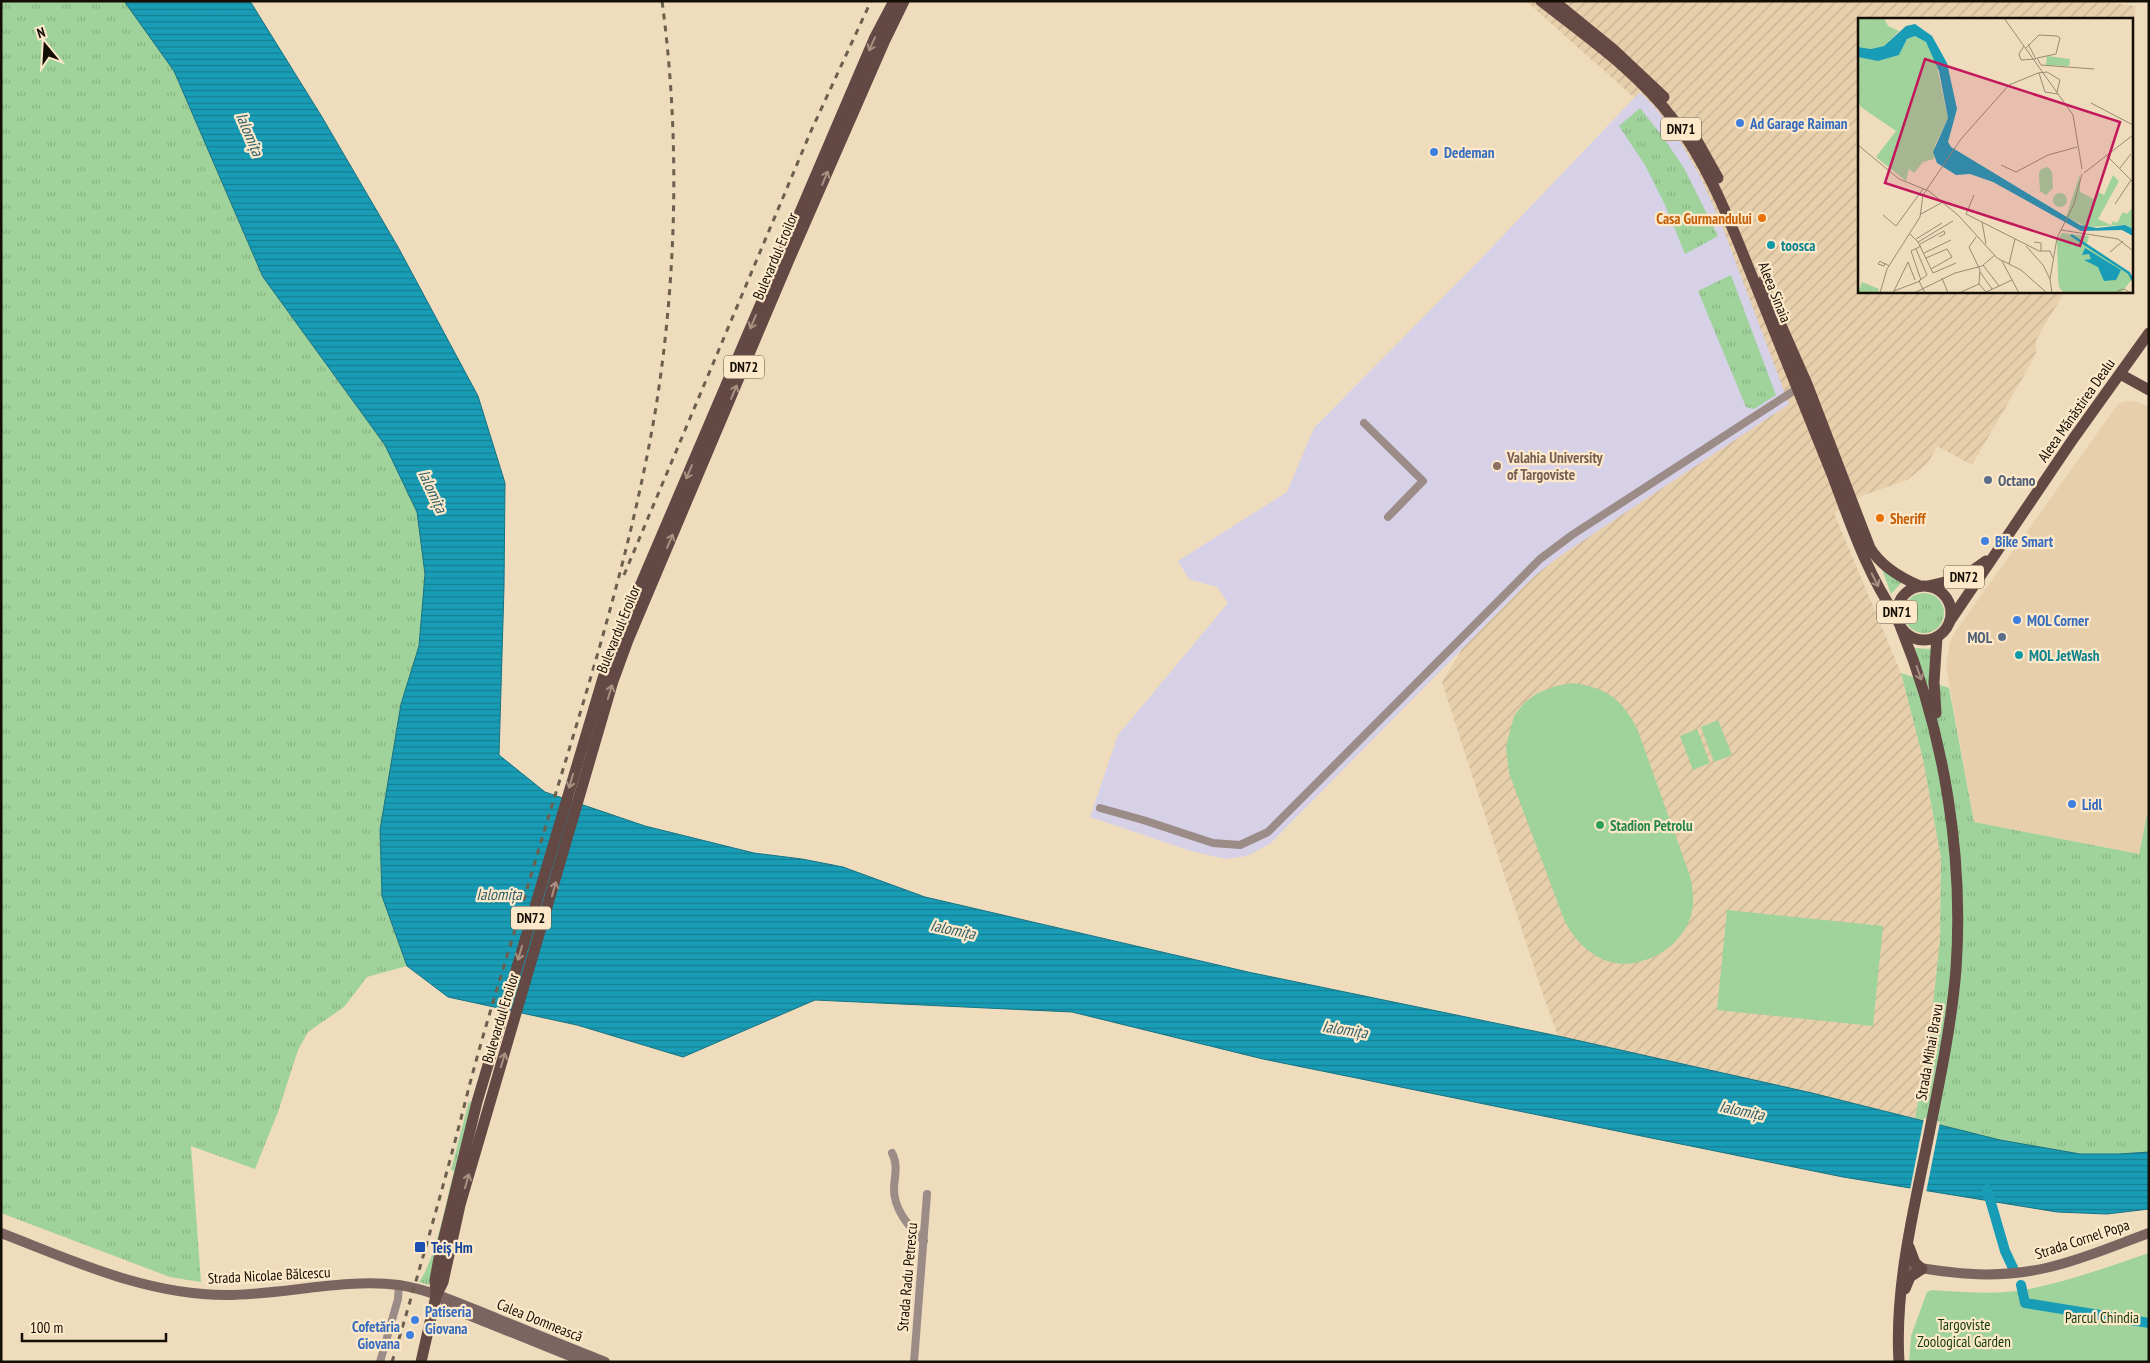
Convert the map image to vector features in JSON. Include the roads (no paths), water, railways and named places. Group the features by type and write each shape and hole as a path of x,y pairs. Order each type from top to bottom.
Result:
{"main road":[{"name":"Bulevardul Eroilor","path":"421,1362 436,1296 443,1282 460,1205 548,906 603,678 640,586 842,113 875,37 894,1"},
{"name":"Bulevardul Eroilor","path":"436,1296 435,1280 439,1258 477,1102 590,736 628,640 788,262 885,40 904,1"},
{"name":"Aleea Sinaia","path":"1541,1 1610,56 1646,89 1669,113 1684,134 1716,191 1877,585 1906,634 1922,640 1937,637"},
{"name":"Aleea Sinaia","path":"1554,1 1592,30 1651,83 1683,119 1707,156 1740,228 1806,384 1867,540 1876,556 1902,577 1924,586 1935,588 1947,598 1950,606 1950,622"},
{"name":"Aleea Mănăstirea Dealu","path":"1950,622 1995,554 2149,333"},
{"path":"2120,374 2149,390"},
{"name":"Aleea Mănăstirea Dealu","path":"1924,586 1962,578 1995,554"},
{"name":"DN71","path":"1899,622 1900,600 1905,593 1924,586"},
{"name":"Strada Mihai Bravu","path":"1899,622 1922,683 1938,745"},
{"path":"1937,637 1950,622"},
{"name":"Strada Mihai Bravu","path":"1899,1362 1898,1329 1905,1266 1941,1074 1954,993 1958,909 1952,835 1938,745 1934,682 1937,637"},
{"name":"Strada Nicolae Bălcescu","path":"1,1233 97,1270 167,1290 227,1295 362,1284 399,1285 436,1296"},
{"name":"Strada Cornel Popa","path":"1905,1266 1966,1275 2020,1273 2071,1261 2149,1234"},
{"path":"1900,1302 1910,1277 1922,1269 1912,1257 1909,1243"},
{"name":"Calea Domnească","path":"436,1296 466,1314 585,1362"},
{"name":"Calea Domnească","path":"436,1296 605,1362"}],"street":[{"path":"1100,808 1213,843 1240,845 1268,832 1540,559 1572,535 1798,388"},
{"path":"1364,423 1423,481 1388,517"},
{"path":"892,1153 896,1160 894,1198 903,1217 924,1241"},
{"name":"Strada Radu Petrescu","path":"914,1362 928,1194"},
{"path":"380,1362 394,1316 399,1285"}],"water":[{"name":"Ialomița","path":"124,1 250,1 322,117 398,247 478,396 505,483 499,755 545,792 645,826 754,853 802,859 843,867 925,897 1248,972 1558,1036 1812,1093 2000,1140 2080,1154 2149,1152 2149,1209 2107,1214 2057,1212 1843,1177 1263,1059 1072,1012 815,1000 683,1057 577,1025 448,997 407,966 382,896 380,830 401,704 419,646 425,574 417,512 385,445 263,277 174,71"}],"waterway":[{"path":"1987,1189 2005,1251 2013,1268"},
{"path":"2021,1285 2025,1303 2149,1323"}],"railway":[{"path":"392,1362 441,1193 482,1039 600,647 645,468 663,357 672,255 674,204 672,102 662,1"},
{"path":"624,575 811,131 871,1"}],"place":[{"name":"Ad Garage Raiman","path":"1740,123"},
{"name":"Dedeman","path":"1434,152"},
{"name":"Casa Gurmandului","path":"1762,218"},
{"name":"toosca","path":"1771,245"},
{"name":"Valahia University of Targoviste","path":"1497,466"},
{"name":"Octano","path":"1988,480"},
{"name":"Sheriff","path":"1880,518"},
{"name":"Bike Smart","path":"1985,541"},
{"name":"MOL Corner","path":"2017,620"},
{"name":"MOL","path":"2002,637"},
{"name":"MOL JetWash","path":"2019,655"},
{"name":"Lidl","path":"2072,804"},
{"name":"Stadion Petrolu","path":"1600,825"},
{"name":"Teiș Hm","path":"420,1247"},
{"name":"Patiseria Giovana","path":"415,1320"},
{"name":"Cofetăria Giovana","path":"410,1335"}],"park label":[{"name":"Parcul Chindia","path":"2102,1317"},
{"name":"Targoviste Zoological Garden","path":"1964,1332"}]}
